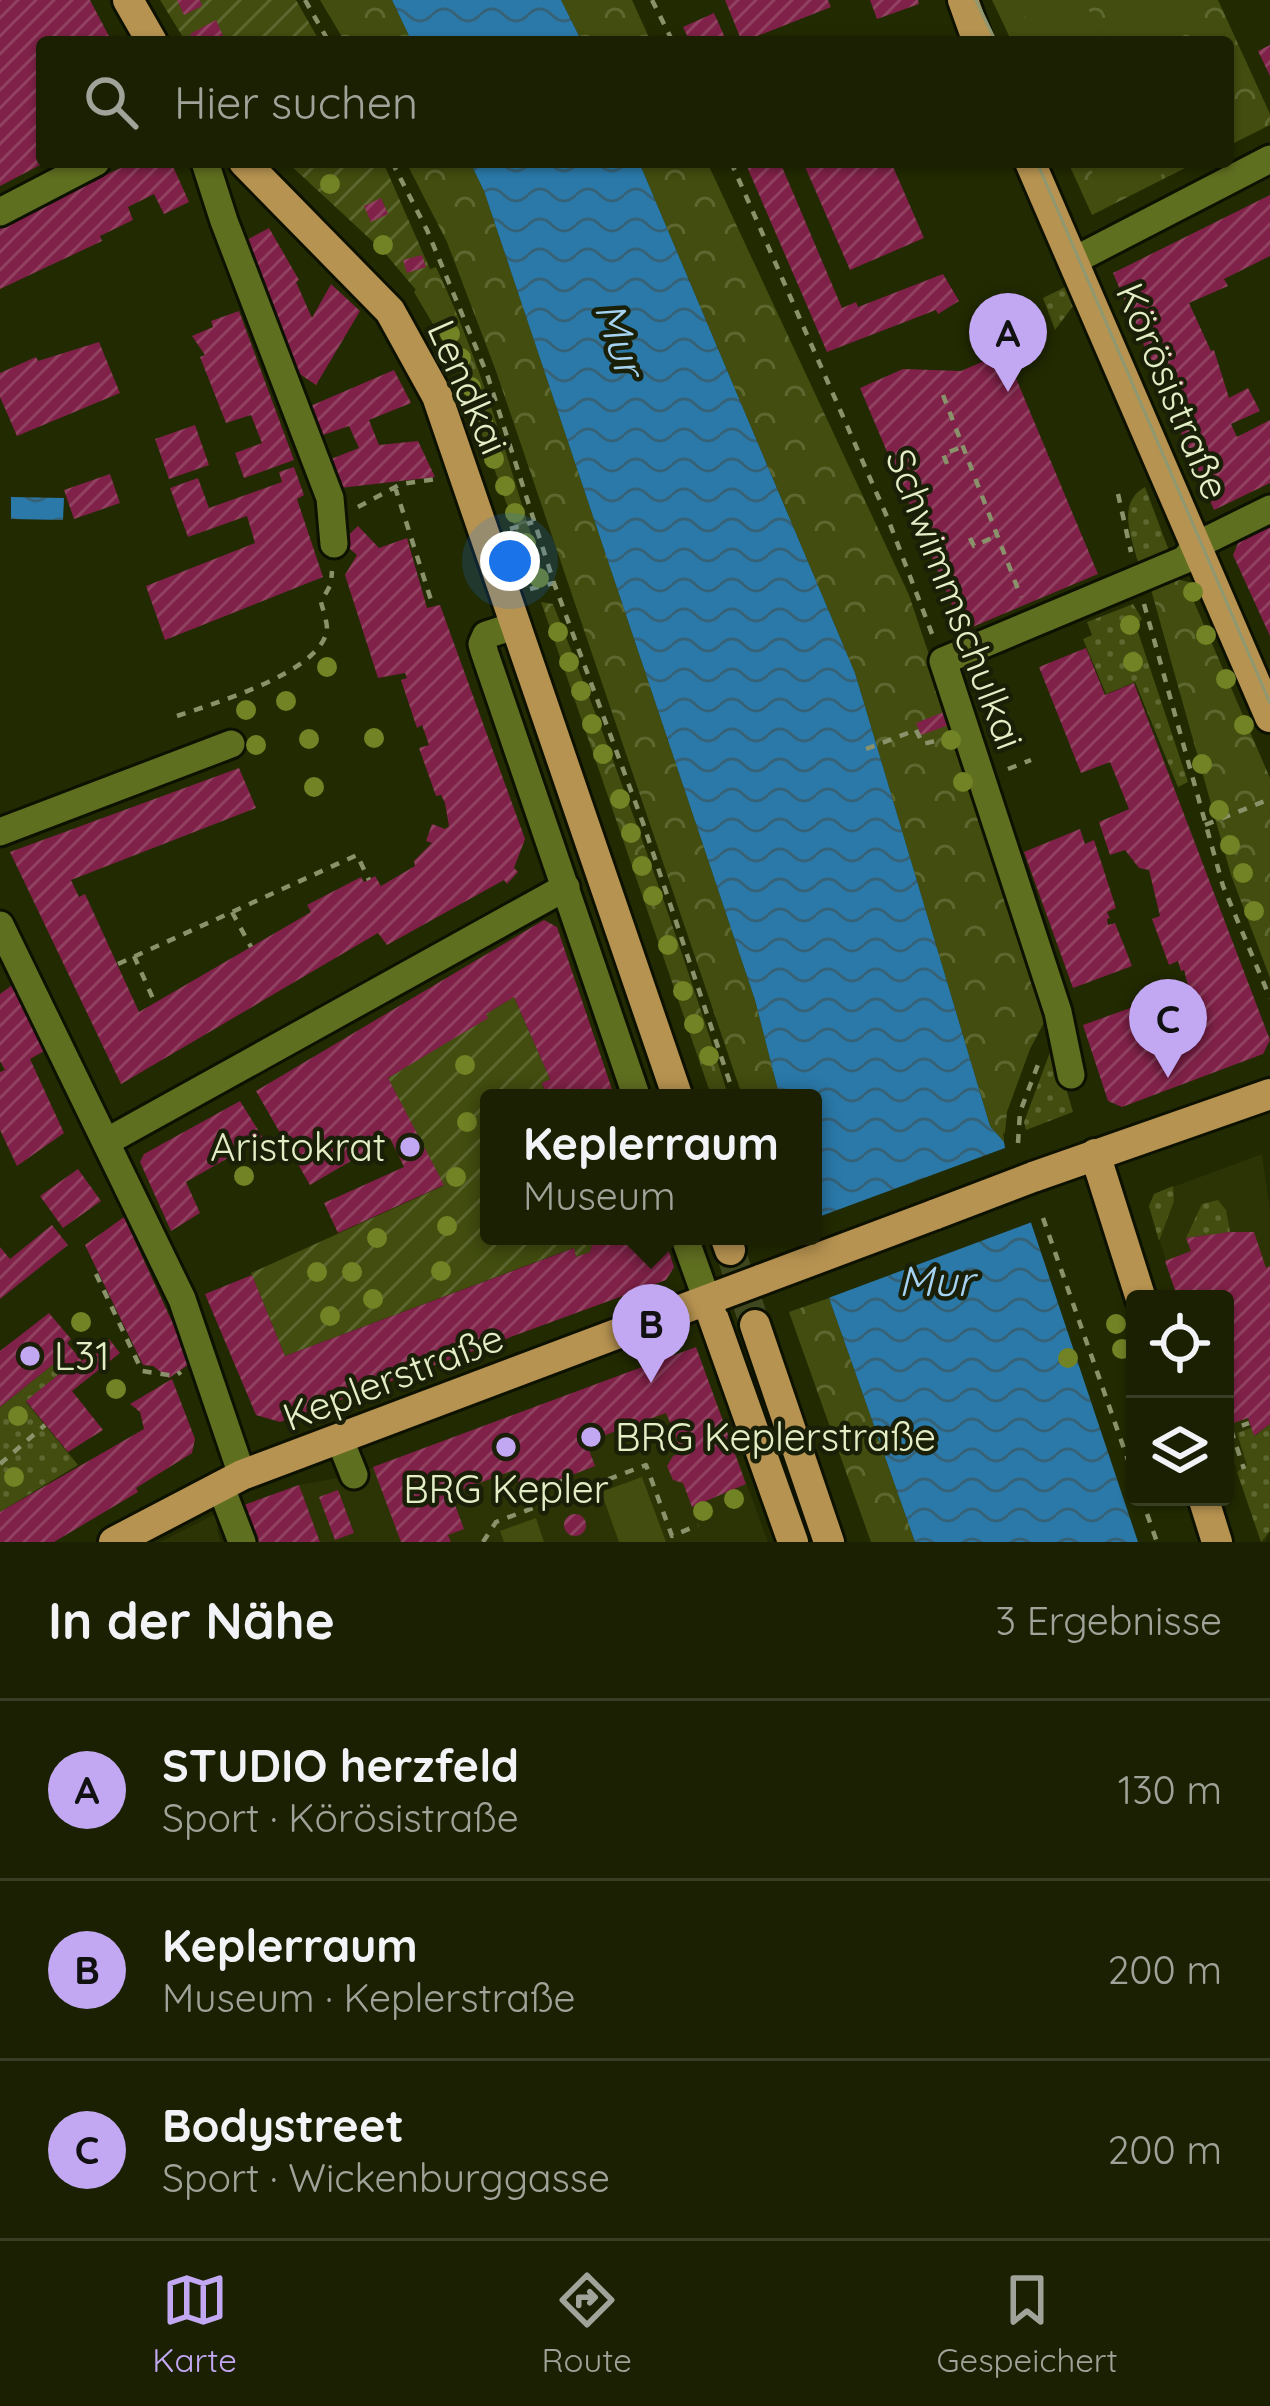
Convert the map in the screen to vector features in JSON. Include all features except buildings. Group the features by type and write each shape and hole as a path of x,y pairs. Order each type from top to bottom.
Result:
{"main road":[{"path":"128,0 149,36"},
{"path":"963,0 976,36"},
{"name":"Lendkai","path":"250,168 390,311 437,396 675,1089"},
{"name":"Körösistraße","path":"1033,168 1270,717"},
{"name":"Keplerstraße","path":"114,1542 231,1480 1095,1154 1270,1094"},
{"path":"1095,1154 1139,1290"},
{"path":"713,1297 793,1542"},
{"path":"754,1325 829,1542"},
{"path":"1206,1506 1216,1542"}],"street":[{"path":"1075,260 1270,159"},
{"path":"0,212 84,168"},
{"path":"208,168 330,498 333,533"},
{"path":"943,661 1184,560 1197,545 1270,509"},
{"path":"517,625 486,634 482,644 634,1089"},
{"name":"Schwimmschulkai","path":"943,661 1050,986 1071,1076"},
{"path":"0,832 231,744"},
{"path":"106,1142 566,886"},
{"path":"0,925 182,1299 231,1480 242,1542"},
{"path":"688,1245 713,1297"},
{"path":"340,1440 354,1475"}],"path":[{"path":"305,0 325,36"},
{"path":"652,0 670,36"},
{"path":"395,168 427,230 487,374 533,522 643,823 732,1089"},
{"name":"Schwimmschulkai","path":"734,168 888,519 943,661"},
{"path":"943,394 1021,597"},
{"path":"947,464 944,454 963,447"},
{"path":"177,716 276,678 319,647 326,633 321,602 331,584 333,533 395,487 438,479"},
{"path":"395,487 430,600 425,602"},
{"path":"1118,494 1137,579 1223,886 1270,998"},
{"path":"507,530 533,522"},
{"path":"970,538 974,546 997,536"},
{"path":"529,590 554,583"},
{"path":"866,749 919,730"},
{"path":"1004,770 1031,760"},
{"path":"1205,825 1270,799"},
{"path":"118,964 357,855 368,880"},
{"path":"232,912 251,947"},
{"path":"134,956 154,1003"},
{"path":"1018,1143 1020,1112 1035,1076"},
{"path":"1042,1218 1126,1455"},
{"path":"96,1274 142,1371 175,1376 192,1364"},
{"path":"1234,1429 1249,1423"},
{"path":"0,1464 45,1425"},
{"path":"1234,1445 1244,1469"},
{"path":"483,1542 496,1522 646,1465 672,1535 698,1526"},
{"path":"561,1479 567,1495"},
{"path":"1144,1506 1156,1542"}],"shaded area":[{"path":"1262,1154 1270,1211 1270,1531 1265,1542 1261,1542 1234,1462 1234,1290 1175,1290 1149,1206 1154,1194"},
{"name":"BRG Keplerstraße","path":"696,1347 768,1542 320,1542 299,1485 354,1475"},
{"path":"219,1512 221,1542 160,1542"}],"green space":[{"path":"160,0 296,0 317,36 182,36"},
{"path":"320,0 392,0 409,36 341,36"},
{"path":"561,0 632,0 648,36 579,36"},
{"path":"992,0 1218,0 1270,114 1270,125 1234,143 1234,36 1009,36"},
{"path":"1018,0 1084,0 1101,36 1033,36"},
{"path":"1098,0 1205,0 1209,8 1178,22 1184,36 1114,36"},
{"path":"293,168 386,168 430,269 416,290 383,251"},
{"path":"409,168 473,168 484,191 755,1000 778,1089 740,1089 496,371 447,242"},
{"path":"642,168 710,168 909,595 1049,1013 1007,1112 1004,1142 990,1126 855,673"},
{"path":"1071,168 1185,168 1092,215"},
{"path":"1091,168 1162,168 1165,173 1105,202"},
{"path":"436,267 467,339 505,451 540,564 543,579 537,590 458,366 414,292"},
{"path":"1067,286 1073,306 1055,330 1043,298"},
{"path":"1145,487 1169,551 1168,557 1140,570 1128,514 1130,503"},
{"path":"1177,579 1196,584 1198,591 1191,595 1270,778 1270,978 1231,875 1150,586"},
{"path":"541,602 553,604 667,911 726,1089 709,1089"},
{"path":"1133,604 1142,619 1136,626 1188,782 1178,787 1135,682 1106,694 1083,639 1092,635 1087,622"},
{"path":"514,997 550,1079 542,1084 544,1089 480,1089 480,1245 592,1245 590,1252 576,1257 573,1248 285,1356 251,1273 443,1186 388,1078 487,1018 486,1014"},
{"path":"1053,1044 1073,1112 1026,1130 1024,1122"},
{"path":"1173,1186 1174,1201 1159,1241 1149,1206 1154,1194"},
{"path":"1218,1200 1226,1210 1230,1232 1186,1238 1202,1204"},
{"path":"829,1298 915,1542 871,1542 789,1312"},
{"path":"56,1362 64,1370 26,1402 78,1465 0,1512 0,1407"},
{"path":"1270,1424 1270,1531 1261,1542 1237,1472 1247,1465 1237,1433 1251,1428 1255,1436"},
{"path":"642,1477 666,1542 619,1542 601,1492"},
{"path":"536,1518 544,1542 504,1542 500,1531"}],"water":[{"path":"392,0 561,0 579,36 409,36"},
{"name":"Mur","path":"473,168 642,168 855,673 990,1126 1004,1142 1138,1542 915,1542 829,1298 817,1245 822,1245 822,1089 778,1089 755,1000"},
{"path":"11,497 64,498 63,520 11,519"}],"pier":[{"path":"1003,1132 1010,1140 1126,1491 1032,1222 823,1300 811,1245 822,1245 822,1216 1005,1148"}],"tunnel":[{"path":"730,1250 755,1325"}],"tram line":[{"path":"976,0 993,36"},
{"path":"1040,168 1270,703"}],"place":[{"name":"STUDIO herzfeld","path":"1008,392"},
{"name":"Bodystreet","path":"1168,1078"},
{"name":"Aristokrat","path":"410,1147"},
{"name":"L31","path":"30,1356"},
{"name":"Keplerraum","path":"651,1383"},
{"name":"BRG Keplerstraße","path":"591,1437"},
{"name":"BRG Kepler","path":"506,1447"}]}
